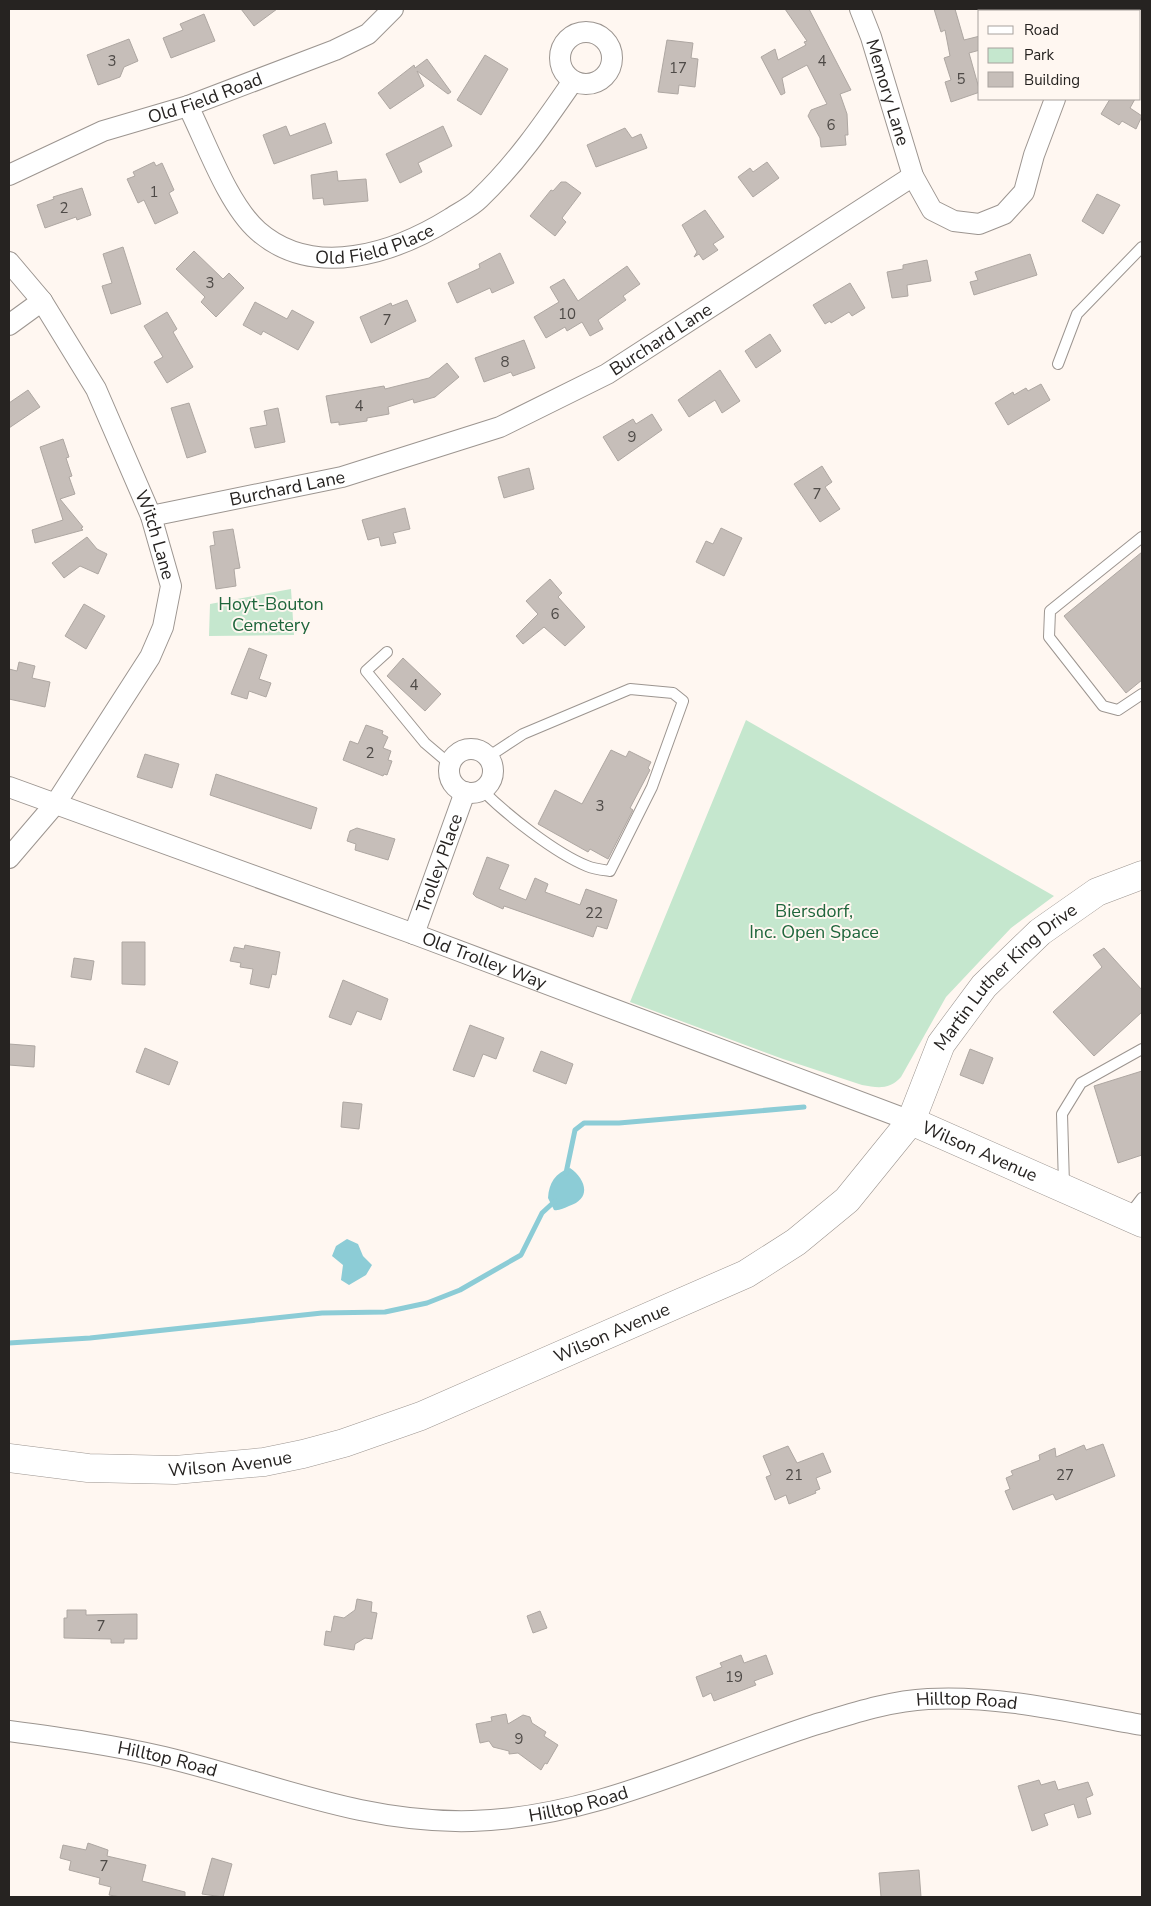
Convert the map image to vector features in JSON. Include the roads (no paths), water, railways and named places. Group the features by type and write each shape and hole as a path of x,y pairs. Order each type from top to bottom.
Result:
{"main road":[{"name":"Martin Luther King Drive","path":"911,1121 941,1044 984,986 1040,932 1097,892 1142,875"},
{"name":"Wilson Avenue","path":"11,1459 88,1468 175,1470 264,1462 344,1444 421,1416 746,1274 796,1242 847,1200 911,1121 1065,1189 1137,1213"}],"street":[{"name":"Old Field Road","path":"9,175 103,131 188,106 335,50 368,34 393,9"},
{"name":"Memory Lane","path":"860,9 871,37 913,176"},
{"name":"Old Field Place","path":"188,106 234,202 258,231 292,252 326,259 374,253 419,236 478,201 523,154 573,81"},
{"path":"913,176 932,210 954,222 979,224 1004,214 1024,192 1034,155 1055,100"},
{"name":"Burchard Lane","path":"151,516 342,477 500,427 607,374 913,176"},
{"name":"Witch Lane","path":"9,262 42,301 96,389 151,516 171,586 163,627 150,657 56,803 9,858"},
{"path":"9,325 42,301"},
{"path":"450,765 460,752 470,749 482,752 488,757"},
{"name":"Trolley Place","path":"414,934 474,791 492,778 493,771 488,757"},
{"name":"Trolley Place","path":"450,765 451,778 454,784 474,791"},
{"name":"Old Trolley Way","path":"9,788 56,803 414,934 911,1121"},
{"name":"Hilltop Road","path":"9,1731 76,1740 165,1757 338,1807 406,1818 472,1821 537,1816 602,1800 775,1738 867,1709 927,1699 995,1700 1142,1725"}],"lane":[{"path":"1058,364 1077,314 1142,247"},
{"path":"1142,537 1050,611 1049,637 1104,706 1118,710 1142,694"},
{"path":"387,652 366,671 425,743 450,765"},
{"path":"474,791 562,852 588,867 610,871 652,787 683,702 672,693 630,689 522,734 488,757"},
{"path":"1065,1189 1062,1114 1081,1083 1142,1049"}],"water":[{"path":"570,1168 583,1183 584,1194 576,1203 554,1210 548,1198 551,1183 560,1173"},
{"path":"347,1239 358,1244 363,1256 372,1265 366,1275 349,1285 341,1280 343,1265 332,1256 336,1246"}],"waterway":[{"path":"566,1173 575,1130 584,1123 619,1123 804,1107"},
{"path":"9,1343 90,1338 322,1313 385,1312 427,1303 460,1290 521,1255 542,1213 555,1201"}],"park label":[{"name":"Hoyt-Bouton Cemetery","path":"271,614"},
{"name":"Biersdorf, Inc. Open Space","path":"814,921"}]}
